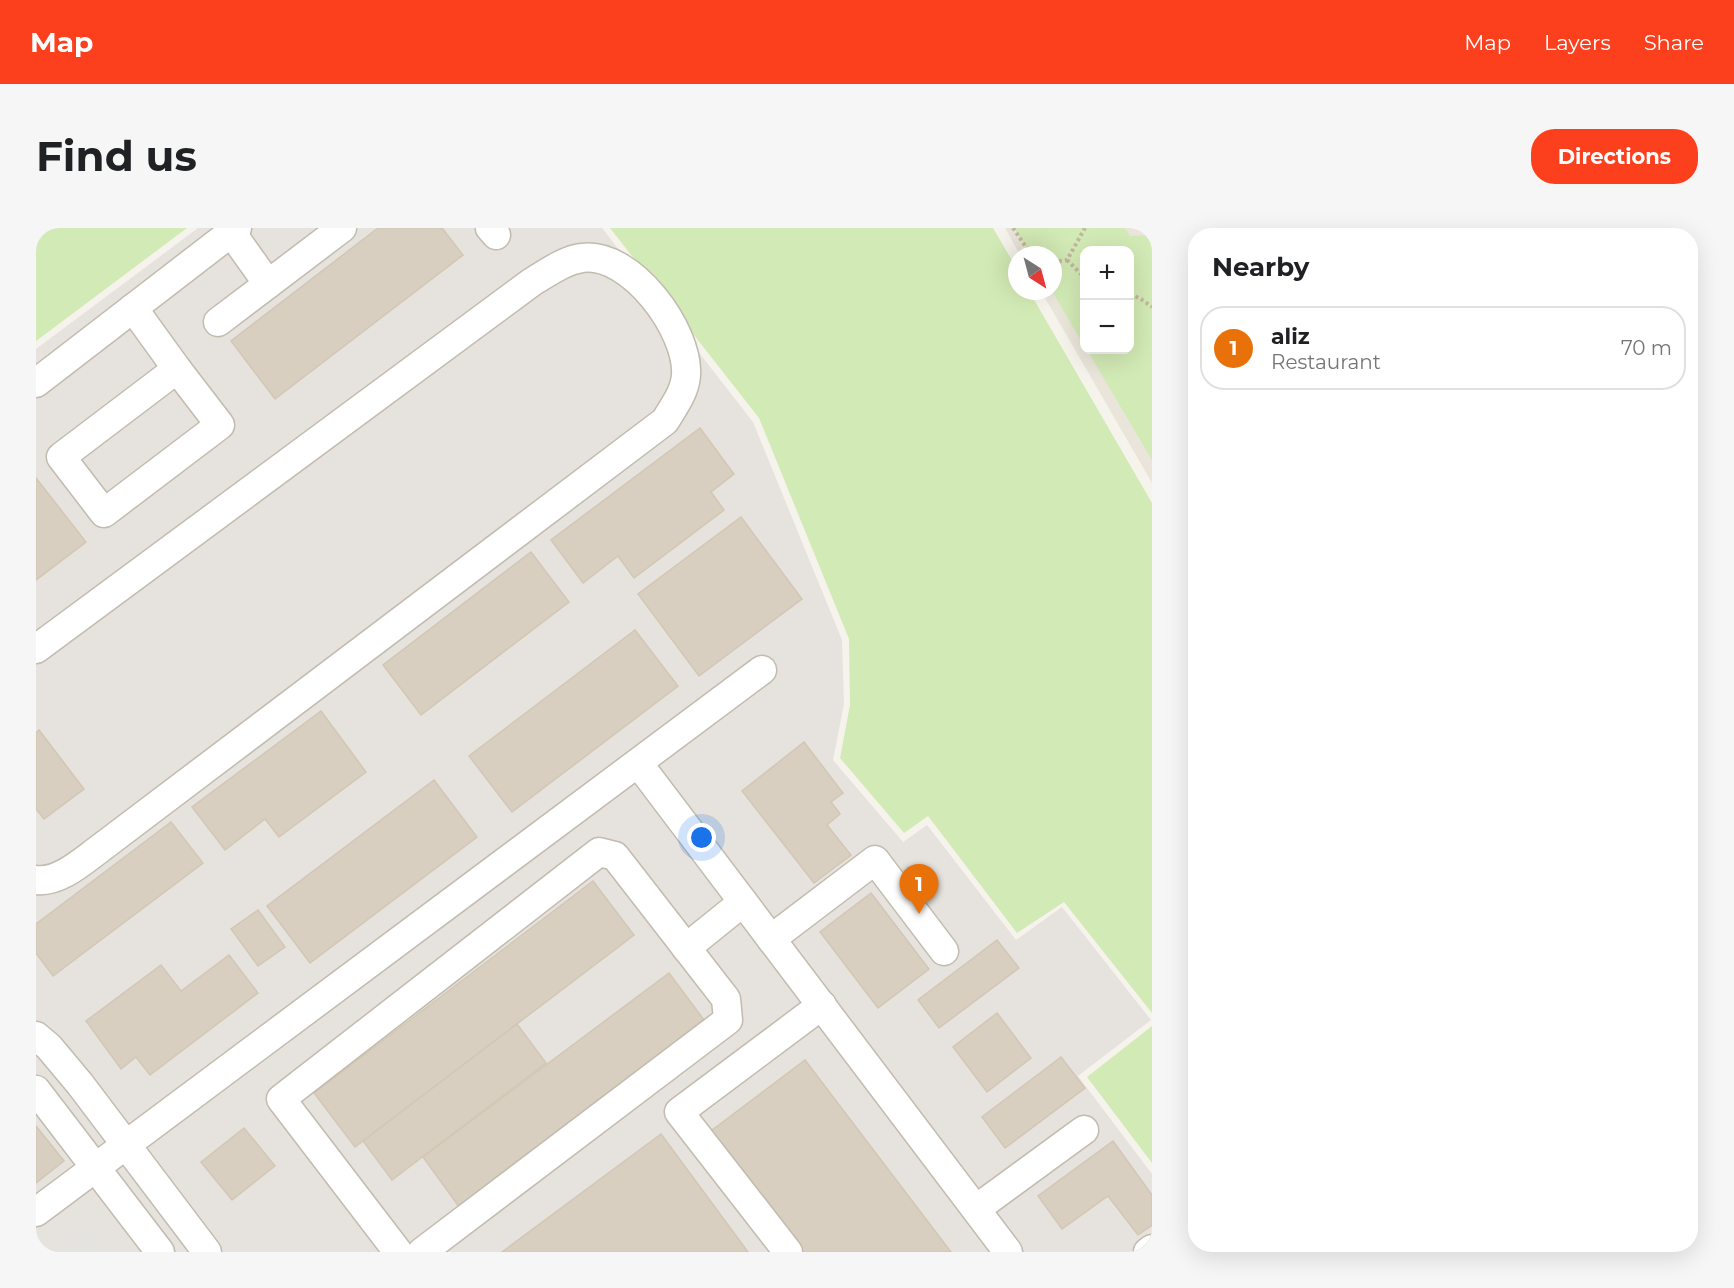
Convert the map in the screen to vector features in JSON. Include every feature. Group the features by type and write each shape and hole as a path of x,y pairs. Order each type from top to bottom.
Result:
{"street":[{"path":"218,322 342,228"},
{"path":"36,383 234,230 268,284"},
{"path":"36,649 532,282 565,264 582,258 602,259 624,268 645,288 676,330 684,354 686,375 681,396 665,421 70,870 44,881 36,880"},
{"path":"133,308 220,425 104,513 61,457 177,369"},
{"path":"36,1212 762,670"},
{"path":"638,763 1008,1252"},
{"path":"398,1252 281,1099 599,852 615,856 726,999 728,1020 422,1252"},
{"path":"771,939 875,860 944,951"},
{"path":"686,948 743,902"},
{"path":"788,1252 679,1112 822,1005"},
{"path":"36,1036 49,1047 80,1084 207,1252"},
{"path":"36,1090 160,1252"},
{"path":"976,1209 1084,1130"},
{"path":"1148,1252 1152,1249"}],"path":[{"path":"1013,228 1025,246"},
{"path":"1067,260 1085,228"},
{"path":"1062,261 1067,260"},
{"path":"1067,260 1080,273"},
{"path":"1134,295 1152,307"}],"shaded area":[{"path":"198,228 602,228 753,422 842,640 844,704 833,760 903,842 927,825 1016,940 1062,907 1151,1020 1078,1076 1152,1174 1152,1252 36,1252 36,349"},
{"path":"1005,228 1152,228 1152,483 1046,300 1062,300 1062,246 1015,246"},
{"path":"87,1224 108,1252 50,1252"}],"green space":[{"path":"36,228 187,228 36,341"},
{"path":"610,228 993,228 1008,254 1008,300 1034,300 1152,503 1152,1013 1064,902 1017,933 928,816 904,833 840,758 850,705 849,639 759,418"},
{"path":"1014,228 1125,228 1130,236 1152,235 1152,460 1089,354 1134,354 1134,246 1080,246 1080,339 1057,300 1062,300 1062,246 1025,246"},
{"path":"1152,1026 1152,1163 1087,1077"}],"building":[{"path":"378,228 442,228 463,255 275,399 231,341"},
{"path":"700,428 734,474 711,492 724,510 634,578 618,556 583,583 551,540"},
{"path":"36,478 86,542 36,580"},
{"path":"741,517 802,599 699,676 638,594"},
{"path":"531,552 569,602 421,715 383,665"},
{"path":"635,630 678,686 512,812 469,756"},
{"path":"321,711 366,772 279,837 265,819 225,850 192,807"},
{"path":"39,730 84,789 44,819 36,809 36,733"},
{"path":"804,742 843,793 831,802 840,814 827,825 851,855 814,883 742,791"},
{"path":"434,780 477,837 310,963 267,906"},
{"path":"171,822 203,863 53,976 36,953 36,924"},
{"path":"593,881 634,935 355,1147 314,1093"},
{"path":"871,893 929,969 878,1008 820,932"},
{"path":"258,910 285,947 258,966 231,929"},
{"path":"997,940 1019,968 939,1028 918,1000"},
{"path":"229,955 258,993 150,1075 136,1057 121,1069 86,1021 161,965 181,991"},
{"path":"669,973 710,1028 462,1211 423,1157"},
{"path":"997,1013 1031,1058 987,1092 953,1047"},
{"path":"517,1024 546,1063 392,1180 363,1141"},
{"path":"1061,1057 1085,1088 1005,1148 982,1117"},
{"path":"805,1060 951,1252 803,1252 711,1131"},
{"path":"36,1126 64,1161 36,1183"},
{"path":"244,1128 275,1166 232,1200 201,1162"},
{"path":"661,1134 748,1252 502,1252"},
{"path":"1113,1141 1152,1195 1152,1225 1138,1235 1108,1196 1062,1229 1038,1196"}],"place":[{"name":"aliz","path":"919,914"}]}
